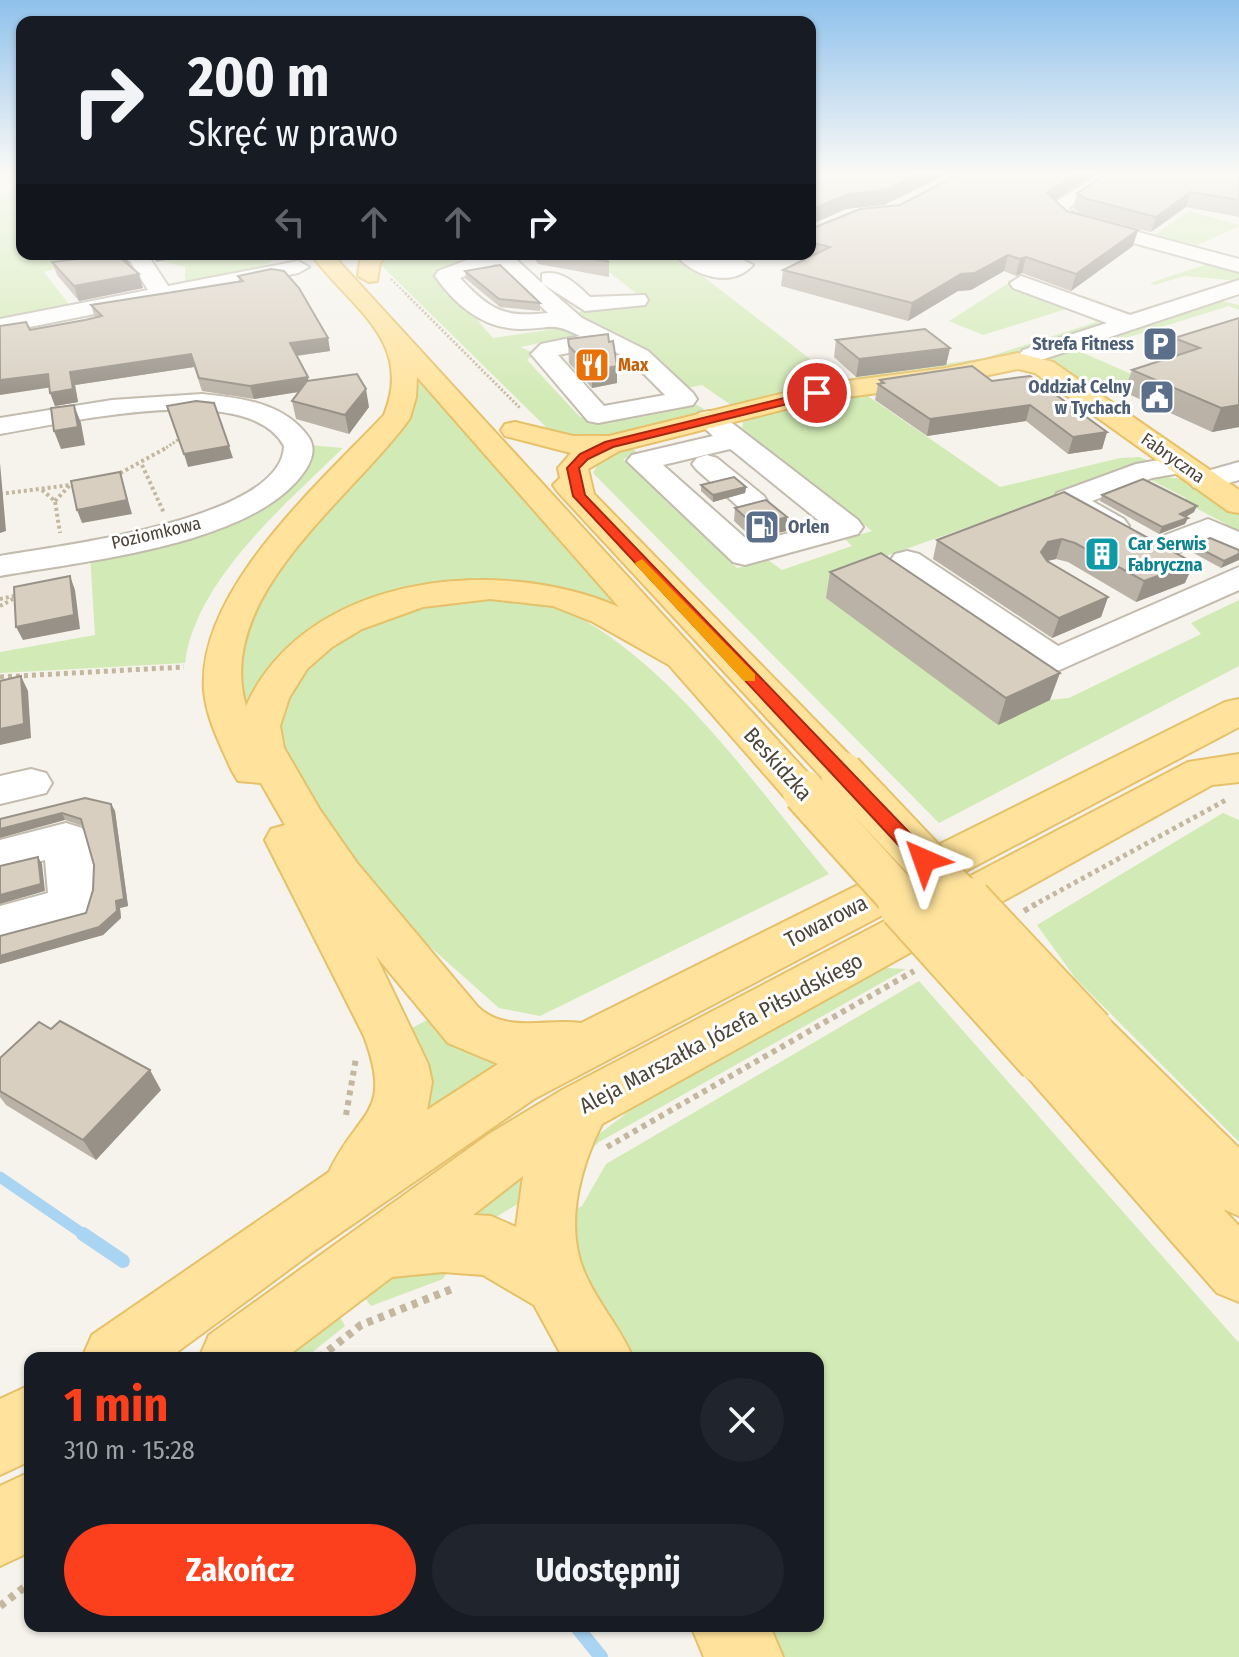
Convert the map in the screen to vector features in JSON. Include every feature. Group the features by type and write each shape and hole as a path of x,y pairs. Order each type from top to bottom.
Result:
{"main road":[{"name":"Beskidzka","path":"326,260 682,657 823,783"},
{"path":"378,268 476,389"},
{"path":"338,1199 393,1128 402,1103 406,1078 387,1028 242,748 223,691 224,659 231,627 277,552 396,418 405,400 407,381 397,337"},
{"path":"514,419 573,445 708,451 817,393 1026,362"},
{"name":"Fabryczna","path":"1026,362 1044,367 1239,504"},
{"name":"Beskidzka","path":"514,419 823,783 1066,1046 1239,1271"},
{"path":"579,496 573,468 584,457 609,445"},
{"path":"584,1044 539,1047 494,1042 466,1028 361,906 312,836 271,765 260,734 262,715 284,670 318,640 371,612 417,597 471,589 522,590 569,599 611,616 682,657"},
{"name":"Towarowa","path":"584,1044 1239,711"},
{"name":"Aleja Marszałka Józefa Piłsudskiego","path":"240,1352 509,1153 593,1128 1230,771"},
{"path":"123,1352 338,1199 515,1082 584,1044"},
{"name":"Beskidzka","path":"1066,1046 1239,1188"},
{"path":"593,1128 560,1145 545,1210 556,1283 596,1352"},
{"path":"380,1248 443,1242 491,1246 556,1283"},
{"path":"0,1441 24,1423"},
{"path":"0,1530 24,1512"},
{"path":"732,1632 744,1657"}],"street":[{"path":"1178,249 1239,266"},
{"path":"140,260 161,293"},
{"path":"529,260 585,304 637,300"},
{"path":"694,260 716,274 727,273 749,261 744,260"},
{"path":"0,326 298,267"},
{"path":"583,332 518,279 475,269 478,312 494,319 583,332 634,351 677,392"},
{"path":"1021,283 1134,321"},
{"path":"1026,362 1032,355 1233,292"},
{"path":"583,332 544,352 543,357 564,375 585,402 677,392 709,400 708,451 737,508 745,555 847,527 708,451"},
{"path":"564,375 565,353 595,346 613,346 644,363"},
{"name":"Poziomkowa","path":"0,426 183,400 260,412 290,430 299,442 295,463 272,490 232,512 173,532 0,566"},
{"path":"708,451 737,508 816,536"},
{"path":"907,561 1055,661 1233,575 1231,566 1169,544 1125,495 1193,473 1239,471"},
{"path":"1169,544 1208,529 1239,545"},
{"path":"1103,601 1139,622"},
{"path":"0,856 66,839 72,904 0,924"}],"path":[{"path":"378,268 514,419"},
{"path":"110,478 142,465 191,432"},
{"path":"142,465 173,532"},
{"path":"0,494 80,484"},
{"path":"55,501 70,485"},
{"path":"0,599 20,595 0,606"},
{"path":"0,677 184,667"},
{"path":"1021,912 1230,771"},
{"path":"593,1128 925,965"},
{"path":"344,1122 357,1055"},
{"path":"327,1352 361,1325 465,1283 491,1246"},
{"path":"0,1606 24,1588"}],"green space":[{"path":"0,249 16,249 16,260 57,260 58,268 44,272 70,306 0,320"},
{"path":"274,260 174,288 185,281 185,267 160,261"},
{"path":"386,260 457,260 463,263 438,275 493,338 569,327 579,337 572,342 554,340 520,347 534,353 527,360 580,417 631,419 677,410 692,403 703,408 704,412 591,439 552,433 380,264"},
{"path":"593,260 682,260 840,382 731,405 702,385 682,389 623,338 583,325 571,313 648,302"},
{"path":"1204,260 1239,272 1239,281 1184,276 1155,285 1150,283 1204,265 1198,262"},
{"path":"1010,282 1076,306 983,335 949,321"},
{"path":"1212,299 1239,305 1239,310 1229,306 1081,352 1152,383 1124,393 1107,385 1084,386 1051,363 1053,356"},
{"path":"1094,313 1106,320 1056,340 979,362 902,377 872,380 851,378 985,358 1096,322 1091,318"},
{"path":"421,377 623,608 462,585 300,642 259,683 246,723 236,651 268,581 415,379"},
{"path":"862,392 1000,487 1120,458 1140,457 1151,462 858,566 997,725 1050,700 1069,698 1201,634 1191,623 1239,600 1239,666 939,823 593,473 601,458 631,447 639,454 623,459 737,568 768,560 782,570 852,546 845,539 872,531 742,428 743,422 773,409"},
{"path":"308,445 343,448 246,545 224,573 192,632 185,663 0,673 0,652 95,635 90,554 201,530"},
{"path":"1147,478 1184,479 1239,510 1239,542 1216,530 1226,524"},
{"path":"480,596 531,600 559,607 599,629 636,657 672,690 739,763 829,874 540,1016 499,1008 375,898 282,764 277,706 290,674 331,639 415,604"},
{"path":"1223,813 1239,820 1239,1142 1076,979 1037,925"},
{"path":"886,968 906,969 599,1142 585,1155 598,1135 654,1092"},
{"path":"919,981 1239,1343 1239,1657 781,1657 768,1632 824,1632 824,1352 625,1352 576,1257 560,1216 582,1206 606,1164"},
{"path":"431,1018 446,1036 462,1048 501,1062 409,1128 406,1031"},
{"path":"535,1165 529,1197 496,1217 483,1230 443,1224"},
{"path":"454,1261 443,1279 371,1306 360,1292 380,1277"},
{"path":"336,1310 345,1326 312,1352 281,1352"}],"building":[{"path":"825,249 1111,249 1076,274 1026,257 1020,259 1008,255 975,273 961,274 912,303 783,270 803,260 816,260 816,254"},
{"path":"123,260 139,274 74,286 52,262"},
{"path":"500,265 540,303 499,299 465,271"},
{"path":"271,269 284,271 299,288 328,338 290,343 308,377 250,386 199,378 191,354 70,372 73,389 50,393 48,374 0,380 0,326 26,322 30,330 85,320 102,316 91,305 243,281 238,276"},
{"path":"1239,318 1239,405 1221,408 1132,370 1200,348 1174,338"},
{"path":"925,329 950,348 859,359 836,340"},
{"path":"608,334 609,342 613,341 617,366 592,371 569,346 568,339"},
{"path":"972,366 992,381 1030,376 1107,432 1073,437 1030,405 930,419 878,384 884,383 880,380"},
{"path":"357,374 366,389 345,415 292,401 307,381"},
{"path":"196,401 214,403 229,446 184,454 167,406"},
{"path":"74,405 78,427 54,431 51,408"},
{"path":"120,472 127,500 77,510 71,481"},
{"path":"734,477 746,487 713,495 701,485"},
{"path":"1143,479 1197,506 1180,514 1188,518 1162,527 1102,495"},
{"path":"1064,492 1194,563 1144,581 1075,543 1062,539 1048,542 1041,552 1047,561 1108,597 1059,618 937,540"},
{"path":"766,500 787,517 755,526 735,508"},
{"path":"1210,538 1239,550 1239,554 1224,561 1193,545"},
{"path":"881,553 1060,673 1006,698 830,572"},
{"path":"70,576 74,615 16,627 14,587"},
{"path":"21,676 24,724 0,729 0,681"},
{"path":"85,798 111,804 124,899 116,901 117,911 99,927 0,956 0,936 86,913 93,890 94,865 81,819 62,813 0,829 0,819"},
{"path":"38,857 41,884 0,895 0,866"},
{"path":"60,1021 150,1070 83,1140 0,1091 0,1058 39,1022 51,1029"}],"waterway":[{"path":"0,1177 86,1236"},
{"path":"83,1234 123,1261"},
{"path":"581,1632 601,1657"}],"slow traffic":[{"path":"642,563 750,678"}],"place":[{"name":"Strefa Fitness","path":"1160,344"},
{"name":"Max","path":"592,365"},
{"name":"Oddział Celny w Tychach","path":"1157,397"},
{"name":"Orlen","path":"762,527"},
{"name":"Car Serwis Fabryczna","path":"1102,554"}],"route":[{"path":"817,393 609,445 584,457 573,468 579,496 924,860"}]}
